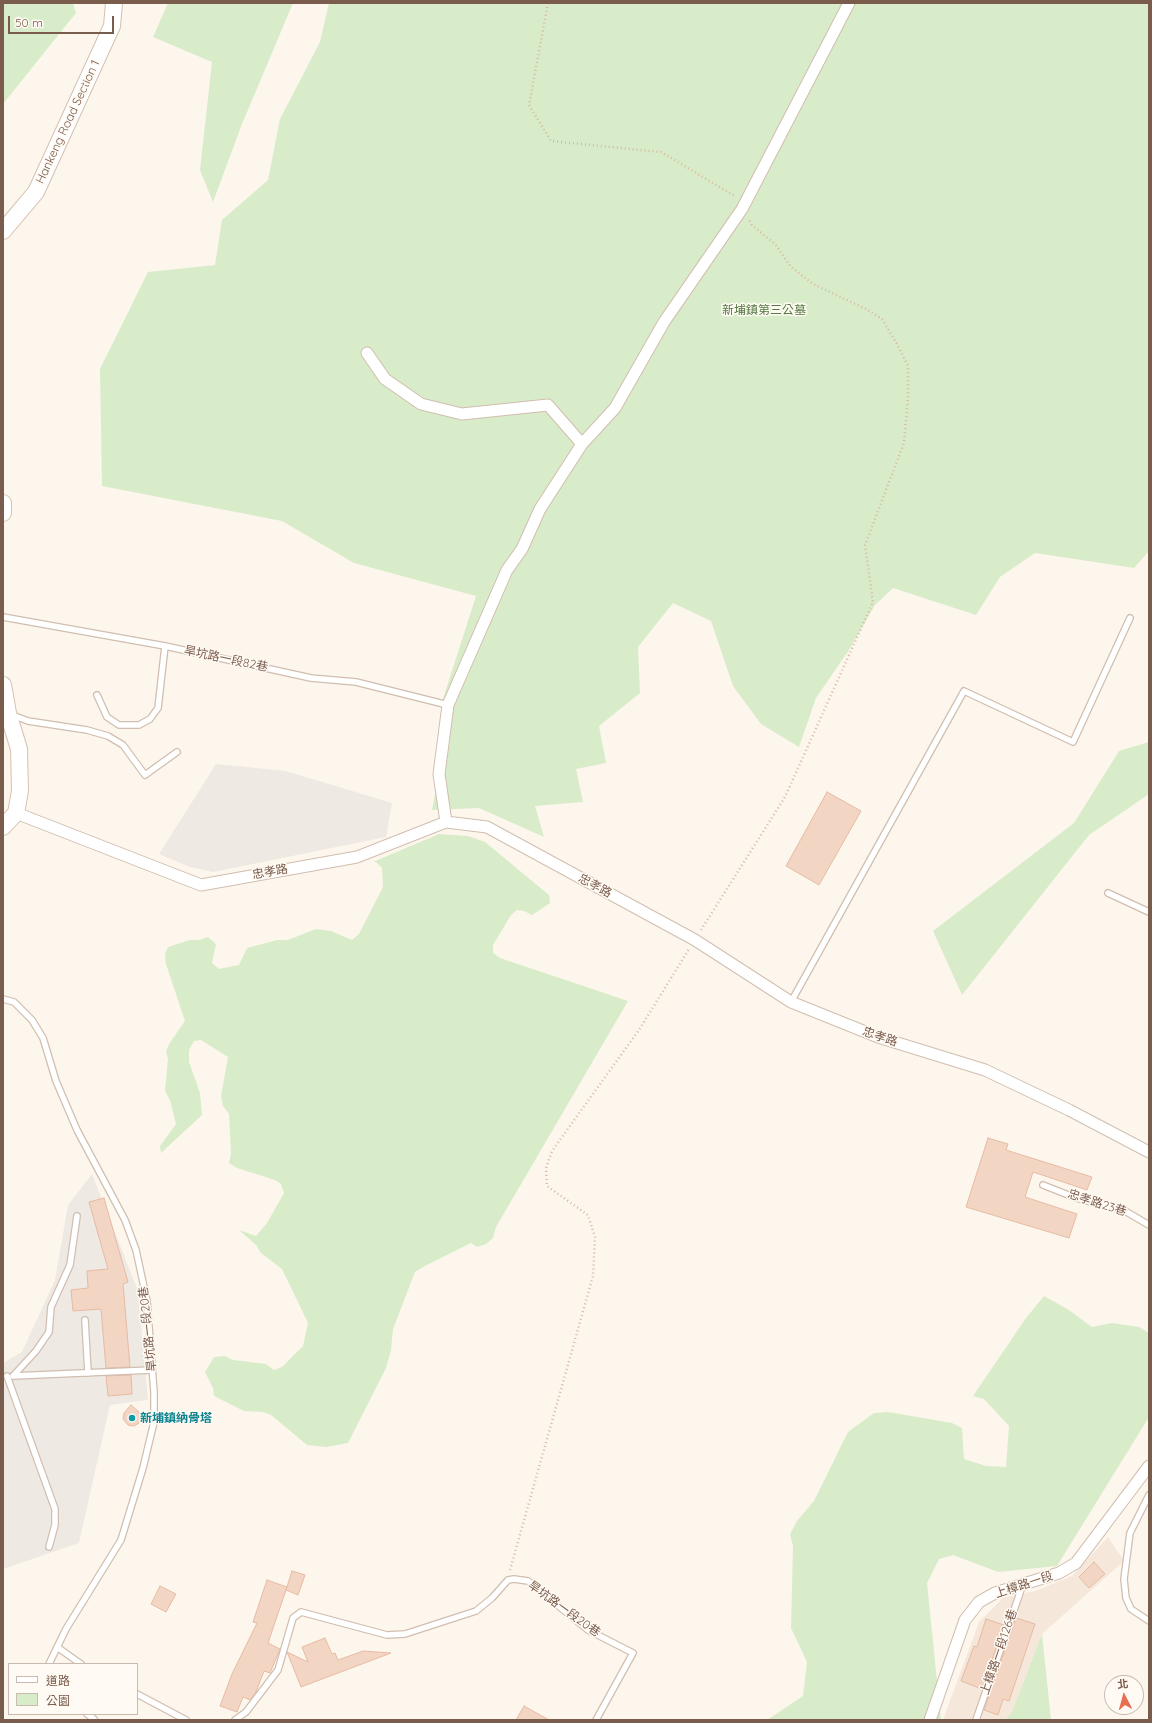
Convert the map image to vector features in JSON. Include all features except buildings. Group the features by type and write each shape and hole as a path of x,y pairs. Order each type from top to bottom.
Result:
{"street":[{"name":"Hankeng Road Section 1","path":"3,231 36,192 112,26 114,3"},
{"path":"446,822 439,774 448,706 507,570 522,549 540,509 582,444 615,408 664,322 742,209 850,3"},
{"path":"367,353 385,379 421,404 462,414 548,405 582,444"},
{"path":"3,503 3,513"},
{"path":"3,685 6,712 19,749 20,791 16,812 3,827"},
{"name":"忠孝路","path":"16,812 201,885 357,857 446,822 487,827 695,940 791,1002 878,1037 985,1070 1069,1110 1149,1152"},
{"name":"上樟路一段","path":"930,1720 965,1620 978,1602 995,1593 1059,1573 1076,1563 1149,1466"}],"lane":[{"name":"旱坑路一段82巷","path":"3,617 165,646 310,678 356,682 448,706"},
{"path":"791,1002 964,691 1073,742 1130,618"},
{"path":"97,695 107,717 119,725 138,725 150,719 158,708 165,646"},
{"path":"6,712 28,721 87,730 108,736 123,745 145,775 177,752"},
{"path":"1108,892 1149,912"},
{"name":"旱坑路一段20巷","path":"3,999 14,1002 32,1020 43,1038 56,1081 77,1130 125,1220 136,1250 147,1301 152,1370 154,1422 143,1468 121,1540 66,1629 49,1663"},
{"name":"忠孝路23巷","path":"1043,1185 1076,1198 1125,1211 1149,1225"},
{"path":"13,1376 36,1351 49,1332 51,1307 70,1265 77,1216"},
{"path":"85,1320 88,1373"},
{"path":"49,1547 55,1524 55,1509 5,1376 152,1370"},
{"path":"1149,1495 1130,1534 1124,1579 1126,1598 1131,1609 1149,1621"},
{"path":"235,1720 246,1712 278,1670 293,1618 301,1612 387,1635 405,1634 476,1611 492,1598 508,1580"},
{"name":"旱坑路一段20巷","path":"508,1580 528,1581 588,1630 633,1653 596,1720"},
{"name":"上樟路一段126巷","path":"976,1720 1023,1584"},
{"path":"57,1647 80,1663"},
{"path":"138,1695 186,1720"},
{"path":"88,1715 94,1719"}],"path":[{"path":"508,1580 593,1276 595,1237 588,1215 547,1186 546,1168 552,1151 639,1030 785,797 873,602 865,545 904,443 908,397 908,366 897,344 882,320 868,310 813,284 791,267 775,244 752,225 733,195 661,152 551,141 529,105 548,3"}],"shaded area":[{"path":"216,764 286,771 392,803 386,837 213,872 190,867 159,854"},
{"path":"92,1174 138,1291 148,1400 110,1405 79,1543 3,1569 3,1363 22,1352 55,1280 68,1205"},
{"path":"1108,1537 1124,1561 1042,1634 1012,1713 1005,1720 943,1720 979,1622 1003,1598 1035,1591 1072,1576"}],"green space":[{"path":"3,3 73,3 76,13 3,104"},
{"path":"168,3 293,3 242,124 213,202 200,170 212,62 153,37"},
{"name":"新埔鎮第三公墓","path":"329,3 1149,3 1149,551 1134,568 1035,553 1000,577 976,615 893,588 875,605 849,650 816,698 799,747 761,724 733,686 711,621 673,603 638,647 640,693 599,726 606,763 576,769 583,802 535,806 544,837 479,808 432,810 437,784 442,702 476,596 354,563 282,521 102,486 100,369 148,272 215,265 222,220 268,180 280,119 320,42"},
{"path":"1149,742 1149,794 1089,835 962,995 933,931 1074,823 1119,751"},
{"path":"439,834 468,836 485,842 549,895 550,903 532,915 524,911 517,910 511,915 493,945 493,953 500,958 628,1001 496,1227 493,1238 486,1244 477,1247 471,1243 415,1272 393,1329 391,1350 386,1368 348,1443 326,1447 307,1445 271,1415 263,1412 244,1411 214,1396 213,1388 205,1372 214,1357 225,1356 233,1360 266,1364 274,1370 282,1367 303,1346 308,1323 282,1269 261,1253 256,1245 239,1230 256,1236 267,1223 284,1193 281,1184 275,1180 237,1168 229,1163 231,1154 229,1114 223,1106 221,1096 228,1057 201,1040 194,1041 189,1050 189,1062 200,1093 202,1115 161,1153 160,1146 176,1124 170,1100 165,1091 168,1059 166,1051 169,1044 185,1021 166,964 165,954 168,947 190,940 199,940 208,937 216,944 212,963 219,969 239,965 247,948 277,940 288,940 316,929 331,931 352,940 359,934 383,887 382,868 376,862 373,862"},
{"path":"1044,1296 1069,1310 1092,1327 1112,1323 1139,1327 1149,1333 1149,1417 1057,1566 998,1572 953,1555 939,1559 927,1583 941,1720 767,1720 803,1696 807,1662 791,1628 793,1546 790,1534 797,1521 814,1501 848,1432 874,1413 888,1412 952,1423 962,1428 964,1459 986,1466 1006,1467 1009,1426 984,1399 973,1396 1026,1318"},
{"path":"1042,1634 1051,1720 1005,1720 1012,1712"}],"place":[{"name":"新埔鎮納骨塔","path":"132,1418"}]}
